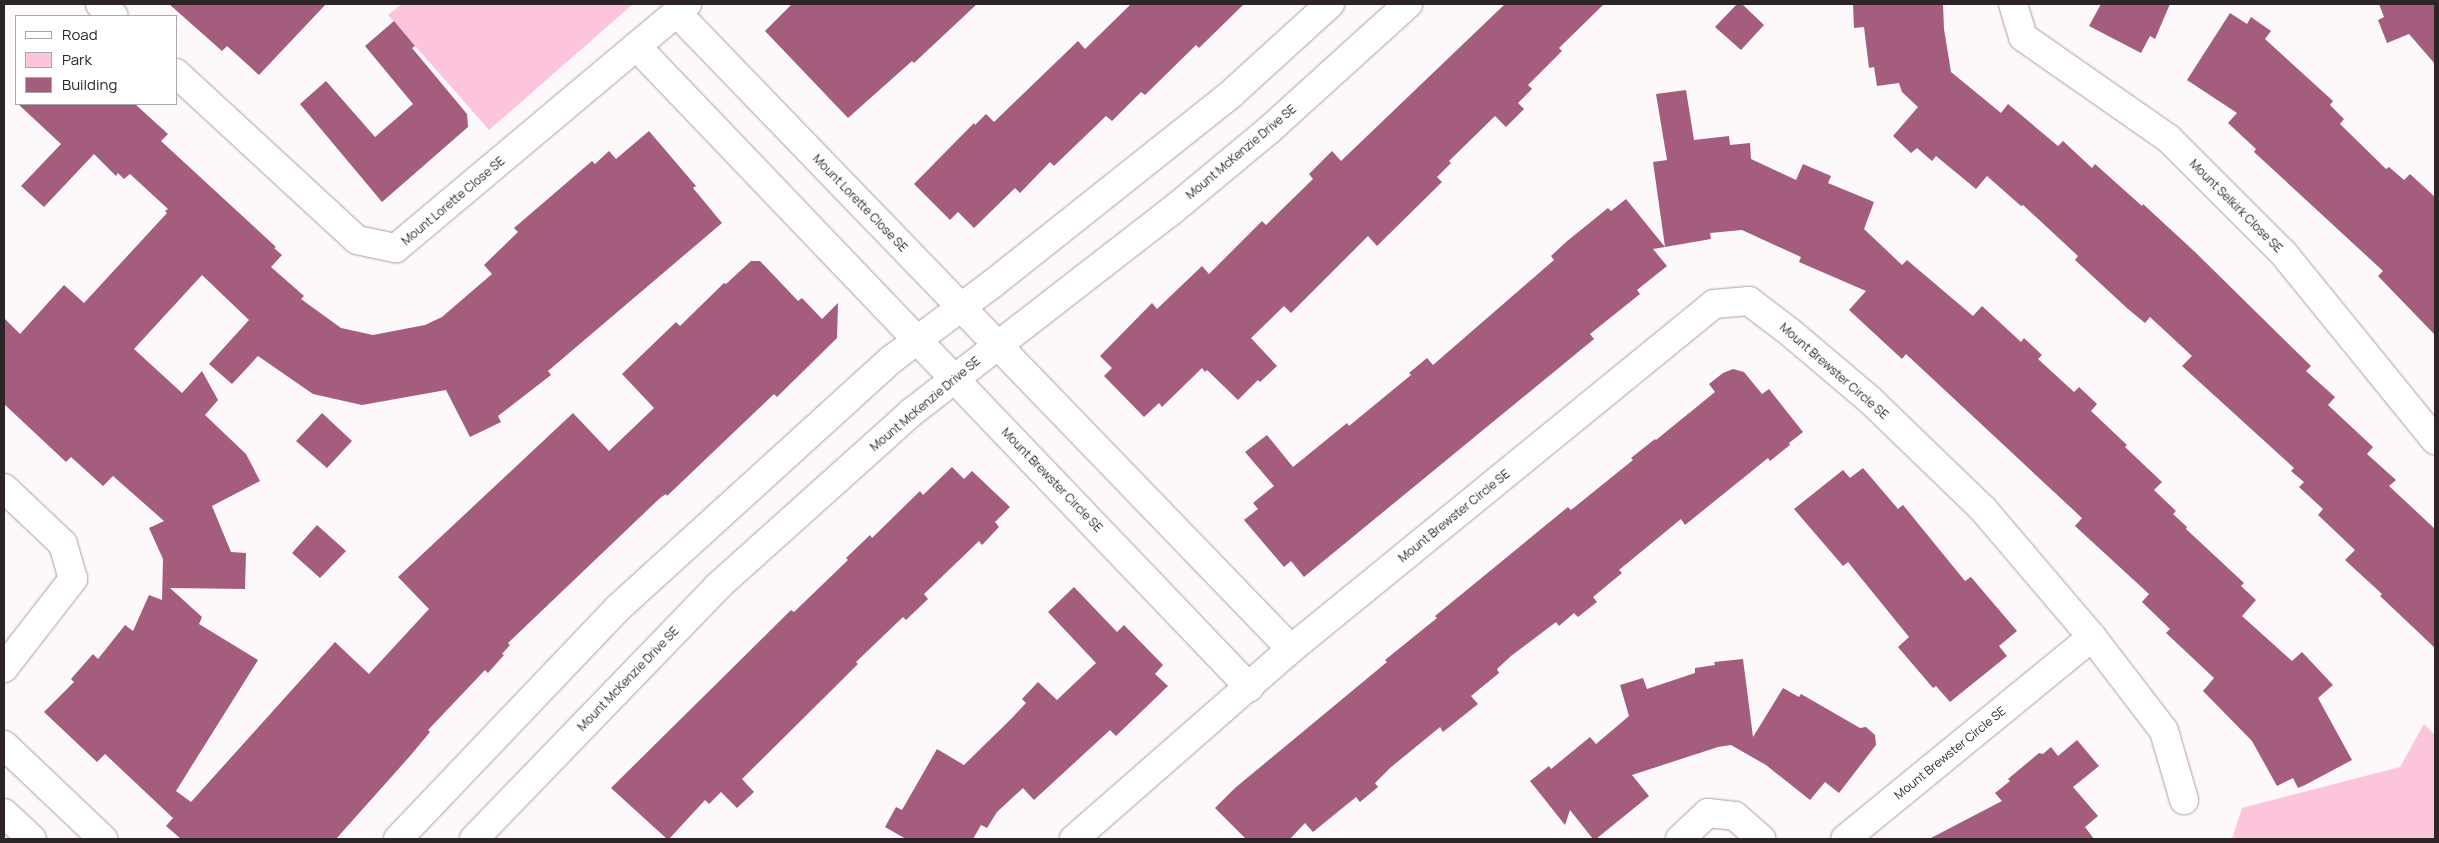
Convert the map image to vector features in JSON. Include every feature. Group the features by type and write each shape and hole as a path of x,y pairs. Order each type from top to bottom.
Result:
{"street":[{"path":"100,4 113,15"},
{"path":"398,839 618,608 917,338 990,285 1231,94 1330,4"},
{"name":"Mount McKenzie Drive SE","path":"474,839 718,587 912,412 1169,212 1269,130 1408,4"},
{"name":"Mount Selkirk Close SE","path":"2013,4 2023,37 2168,138 2284,254 2435,440"},
{"name":"Mount Lorette Close SE","path":"178,75 357,240 396,248 682,8 959,307"},
{"path":"637,46 917,338"},
{"name":"Mount Brewster Circle SE","path":"1074,839 1291,649 1714,304 1749,301 1791,333 1870,400 1976,502 2092,637 1846,839"},
{"path":"959,307 998,345 1291,649"},
{"name":"Mount Brewster Circle SE","path":"917,338 1249,687"},
{"path":"4,488 63,544 73,579 4,668"},
{"path":"2092,637 2164,731 2184,800"},
{"path":"4,745 103,839"},
{"path":"1680,839 1708,812 1735,816 1761,839"},
{"path":"4,813 32,839"}],"green space":[{"path":"402,4 633,4 489,130 388,15"},
{"path":"2424,724 2435,735 2435,839 2232,839 2242,808 2400,767"}],"building":[{"path":"169,4 326,4 259,75 227,46 222,51"},
{"path":"792,4 977,4 914,63 912,61 848,118 765,31"},
{"path":"1131,4 1244,4 1199,48 1196,45 1145,95 1141,92 1112,121 1106,116 1054,166 1050,162 1020,193 1015,188 974,228 958,212 950,220 914,184 974,123 975,125 986,114 994,122 1078,41 1085,49"},
{"path":"1505,4 1604,4 1559,48 1562,51 1528,85 1532,89 1518,103 1524,109 1506,127 1495,116 1449,161 1451,163 1437,177 1442,182 1377,246 1368,236 1291,313 1284,306 1251,338 1277,366 1260,382 1258,380 1238,400 1207,370 1205,372 1202,368 1162,407 1159,403 1144,417 1104,376 1112,368 1100,356 1152,303 1157,309 1202,266 1209,274 1262,221 1266,225 1313,179 1309,174 1332,151 1341,161"},
{"path":"1737,4 1742,4 1764,25 1741,50 1715,27"},
{"path":"1853,4 1943,4 1944,29 1951,72 2001,113 2008,104 2058,146 2063,141 2092,168 2095,164 2142,206 2143,204 2195,252 2311,366 2306,371 2335,397 2328,405 2373,447 2367,454 2396,480 2389,486 2435,529 2435,648 2380,596 2382,594 2345,560 2355,550 2318,515 2323,509 2299,487 2304,482 2291,471 2294,468 2182,366 2192,356 2150,317 2145,323 2128,309 2075,260 2078,256 2023,205 2021,206 1987,176 1976,189 1936,156 1932,161 1917,148 1911,153 1893,136 1918,107 1902,92 1899,83 1877,86 1874,67 1869,68 1864,27 1854,28"},
{"path":"2101,4 2170,4 2155,39 2150,36 2141,53 2089,26"},
{"path":"2379,4 2435,4 2435,64 2409,34 2387,43 2378,20 2384,17"},
{"path":"2230,13 2247,24 2251,17 2271,31 2265,39 2333,101 2330,105 2344,119 2340,124 2386,169 2389,167 2404,180 2410,174 2435,197 2435,335 2378,276 2383,271 2254,152 2256,149 2228,123 2237,113 2187,80"},
{"path":"394,21 415,46 412,48 467,114 468,127 382,202 300,104 326,81 375,137 413,104 365,46"},
{"path":"1686,90 1694,140 1729,136 1730,145 1750,143 1751,159 1796,180 1803,164 1831,176 1828,183 1874,202 1864,229 1902,265 1907,260 1973,316 1982,306 2021,342 2024,338 2042,355 2038,359 2074,392 2079,387 2097,404 2091,411 2162,482 2154,490 2176,511 2173,514 2187,527 2186,529 2244,583 2241,586 2256,600 2242,616 2292,661 2302,652 2333,685 2318,698 2352,760 2298,788 2293,778 2277,786 2252,741 2203,691 2214,678 2166,633 2170,629 2142,602 2149,594 2075,526 2082,518 1906,354 1902,359 1849,310 1866,291 1799,262 1801,257 1742,230 1710,233 1711,239 1665,247 1653,162 1667,160 1656,94"},
{"path":"19,105 136,105 168,134 161,141 276,247 274,248 282,255 271,267 304,296 301,299 341,328 373,335 425,325 442,317 492,274 484,265 518,232 514,228 592,161 595,164 609,151 616,159 649,131 696,186 693,188 722,223 548,371 551,375 498,416 501,422 470,437 446,390 362,405 313,394 258,356 232,384 209,364 249,320 202,275 134,349 182,393 202,371 218,400 205,415 246,454 260,481 212,506 231,552 246,553 245,589 170,588 202,617 199,624 258,660 176,791 191,802 335,642 369,674 429,609 398,577 573,413 609,451 654,408 622,374 676,322 680,326 724,283 726,284 751,261 760,261 798,301 802,298 822,319 838,303 837,338 777,397 774,394 667,496 666,494 660,498 508,643 510,645 502,654 504,655 488,673 485,670 428,730 430,732 410,756 336,839 181,839 166,826 173,818 105,754 97,762 44,712 74,682 71,679 93,654 98,659 125,625 133,631 149,595 162,600 163,559 149,528 164,521 113,476 103,486 71,457 66,462 4,404 4,318 20,334 64,285 84,303 167,213 165,211 168,209 130,174 124,179 118,173 116,176 94,154 44,207 21,186 61,144"},
{"path":"1626,199 1665,247 1653,249 1667,266 1637,290 1640,294 1590,334 1594,339 1304,577 1291,561 1284,567 1244,520 1258,509 1253,503 1274,486 1245,452 1267,435 1293,467 1347,423 1349,426 1411,375 1409,373 1427,358 1433,365 1554,260 1551,256 1566,242 1608,208 1611,211"},
{"path":"1733,369 1744,372 1762,394 1769,389 1803,432 1789,443 1790,445 1770,461 1768,458 1685,525 1681,519 1619,570 1622,573 1593,597 1597,602 1578,617 1574,613 1559,626 1556,622 1511,656 1497,669 1499,673 1471,696 1478,704 1443,732 1440,727 1390,768 1375,783 1378,787 1360,802 1356,797 1313,832 1305,823 1290,839 1246,839 1215,808 1235,788 1387,662 1385,660 1437,618 1435,616 1568,507 1571,510 1633,460 1631,458 1715,392 1709,384 1723,373"},
{"path":"322,413 352,441 327,468 296,441"},
{"path":"952,467 964,479 972,471 1010,507 995,522 999,527 982,545 979,541 924,594 928,599 906,620 903,617 856,662 858,664 742,779 754,792 737,808 721,792 709,804 705,800 667,839 611,788 791,610 794,612 848,560 846,558 870,535 872,538 920,491 923,495"},
{"path":"1863,468 1898,509 1903,505 1965,581 1971,577 2017,631 1999,646 2007,656 1950,702 1936,686 1933,688 1898,647 1909,637 1848,562 1843,566 1794,509 1843,470 1850,478"},
{"path":"317,525 346,551 320,578 292,553"},
{"path":"1074,587 1117,632 1124,625 1163,665 1155,674 1168,686 1116,736 1110,730 1034,800 1023,788 997,812 987,828 981,825 973,839 906,839 885,827 896,807 902,810 937,749 964,765 1026,703 1022,699 1038,682 1057,700 1096,663 1048,612"},
{"path":"1743,659 1753,737 1783,688 1799,697 1801,694 1860,728 1866,727 1875,735 1876,745 1839,793 1825,782 1810,800 1766,765 1731,745 1718,747 1632,775 1649,796 1596,839 1593,839 1570,810 1565,825 1530,781 1549,766 1551,769 1590,737 1596,744 1629,716 1620,685 1643,678 1647,689 1695,673 1695,668 1715,665 1714,662"},
{"path":"2077,740 2099,766 2073,787 2098,816 2085,827 2094,839 1929,839 2002,801 1995,793 2010,781 2008,779 2039,753 2043,754 2051,747 2058,756"}]}
